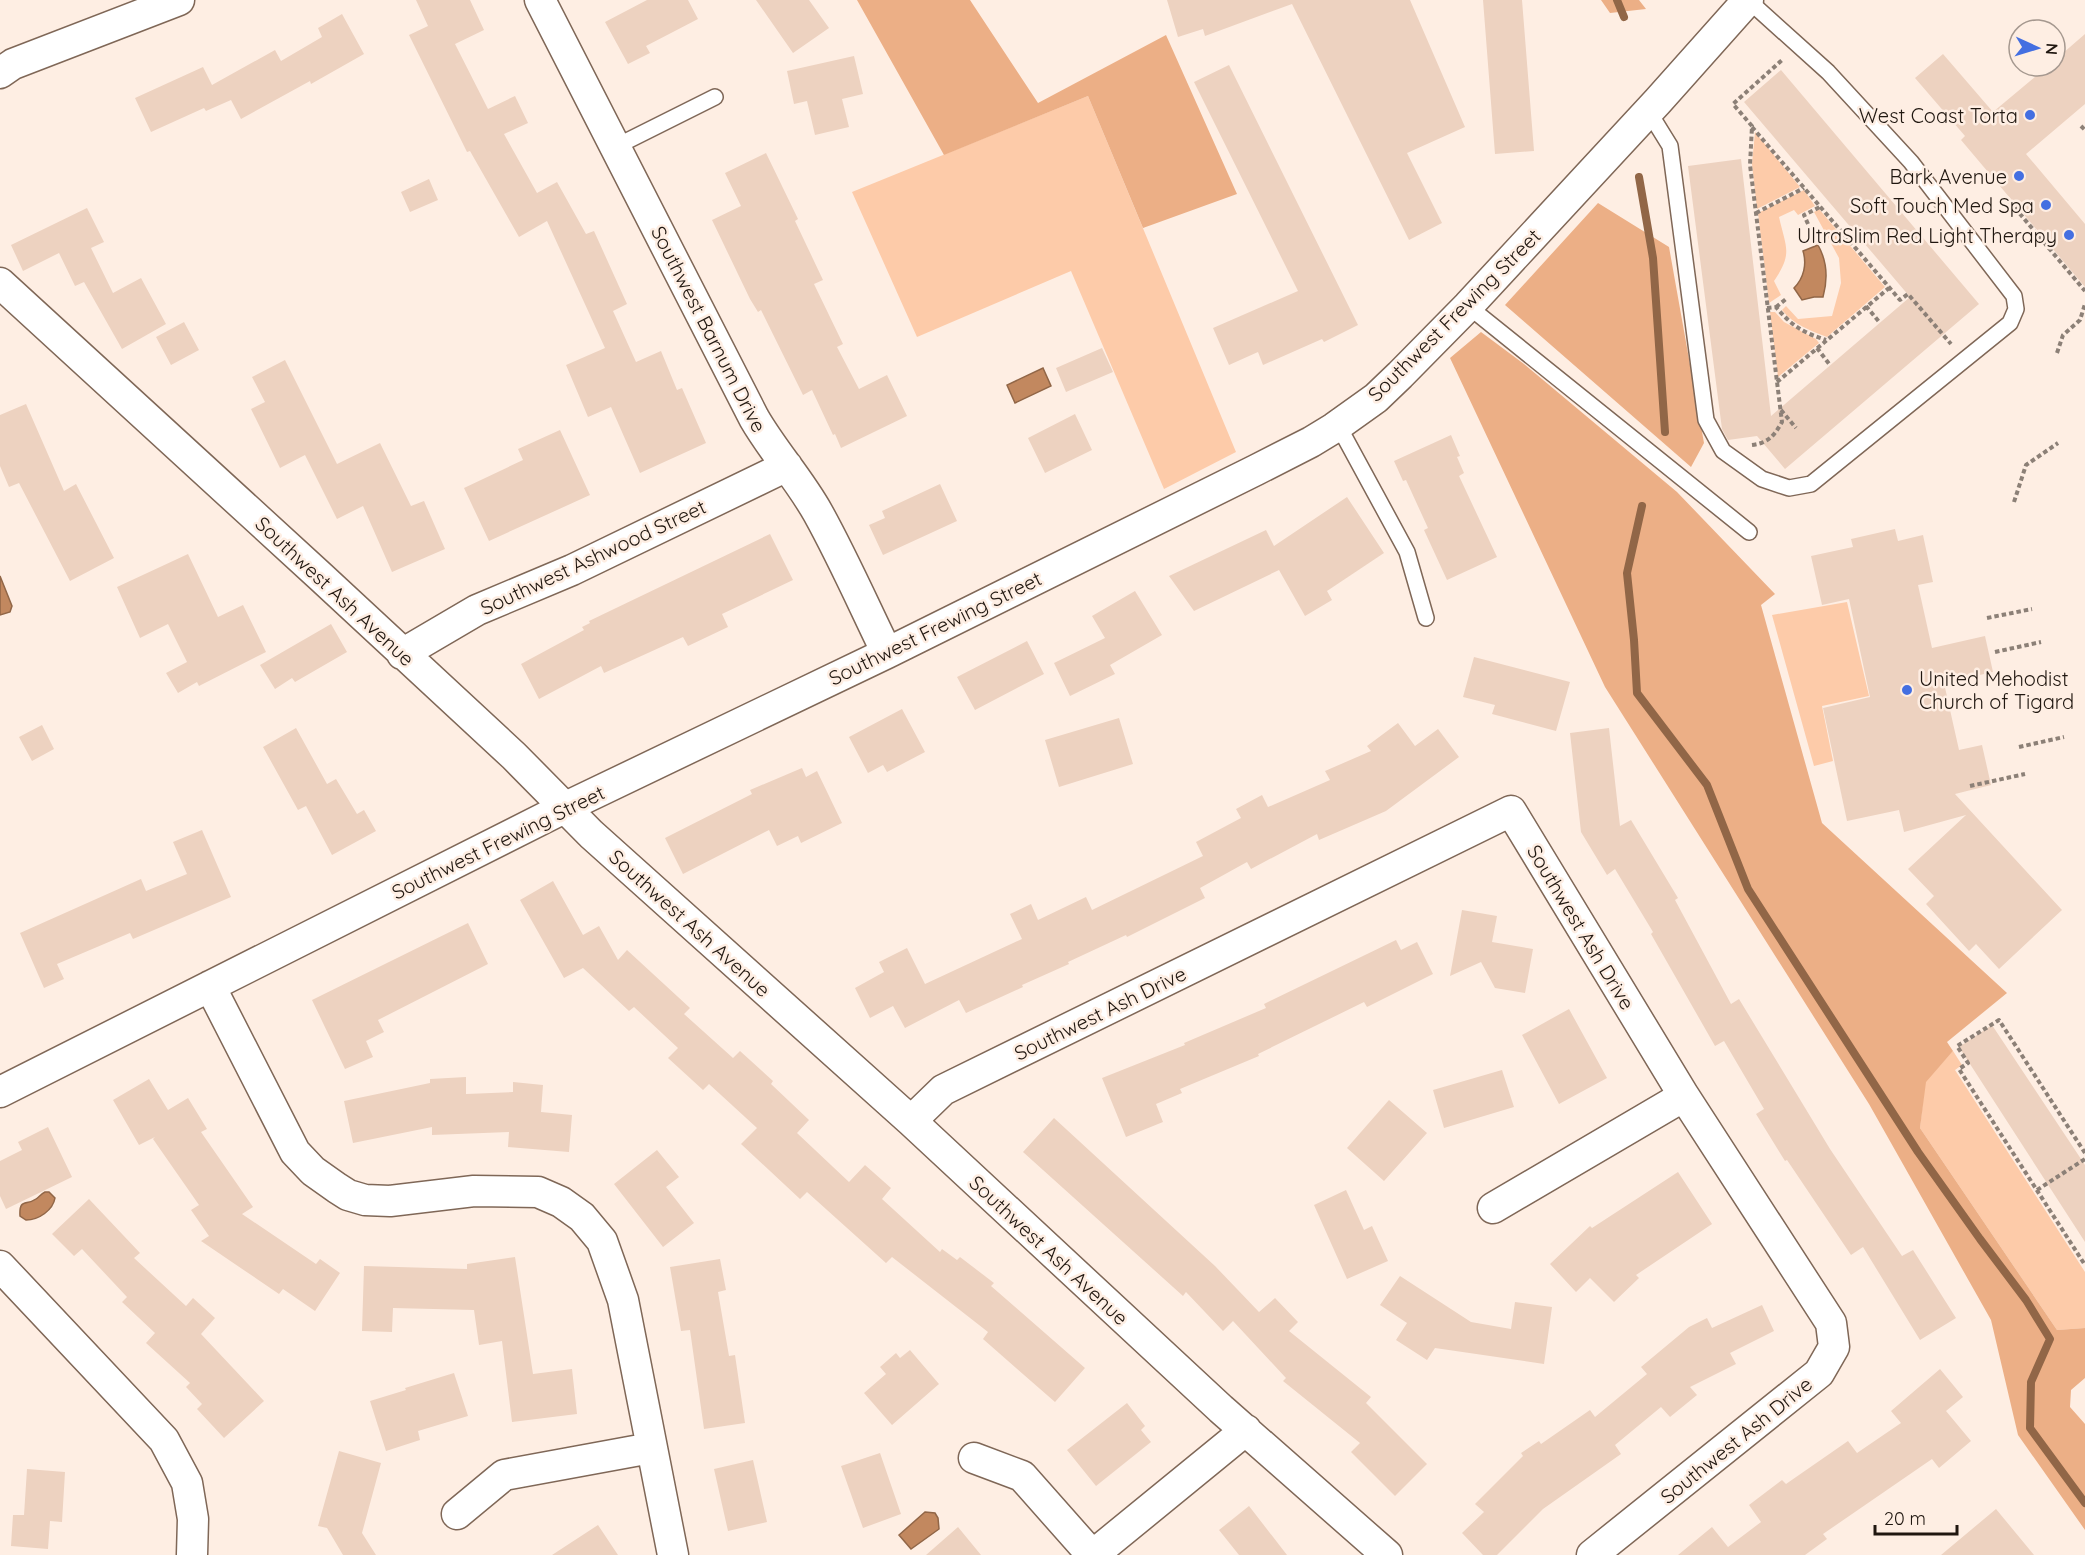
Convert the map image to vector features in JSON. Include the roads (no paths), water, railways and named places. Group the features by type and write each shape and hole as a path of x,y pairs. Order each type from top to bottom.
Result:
{"street":[{"path":"0,73 109,12 179,0"},
{"name":"Southwest Barnum Drive","path":"540,0 754,418 768,442 795,476 818,514 887,652"},
{"name":"Southwest Frewing Street","path":"0,1092 566,807 887,652 1274,461 1338,426 1376,398 1468,306 1648,112 1748,0"},
{"name":"Southwest Ash Avenue","path":"0,283 321,577 566,807 591,834 910,1121 1221,1409 1387,1555"},
{"name":"Southwest Ashwood Street","path":"402,654 477,610 572,570 787,466"},
{"name":"Southwest Ash Drive","path":"910,1121 944,1090 1511,811 1683,1096 1831,1323 1834,1347 1819,1373 1592,1555"},
{"path":"210,986 296,1152 313,1171 343,1191 365,1200 390,1201 474,1191 538,1192 561,1202 582,1217 602,1241 623,1300 673,1555"},
{"path":"1493,1208 1683,1096"},
{"path":"0,1266 164,1440 187,1483 193,1519 192,1555"},
{"path":"974,1458 1022,1476 1092,1555 1246,1430"},
{"path":"457,1514 504,1475 651,1448"}],"lane":[{"path":"1648,112 1670,146 1706,420 1721,447 1762,479 1789,488 1811,484 2010,323 2016,309 2014,296 1911,162 1828,72 1748,0"},
{"path":"615,147 715,97"},
{"path":"1468,306 1749,531"},
{"path":"1338,426 1407,552 1426,618"}],"waterway":[{"path":"1617,0 1624,17"},
{"path":"1639,177 1653,258 1665,432"},
{"path":"1642,506 1627,573 1637,693 1707,785 1748,889 1918,1152 2026,1300 2050,1339 2031,1382 2030,1428 2085,1503"}],"place":[{"name":"West Coast Torta","path":"2030,115"},
{"name":"Bark Avenue","path":"2019,176"},
{"name":"Soft Touch Med Spa","path":"2046,205"},
{"name":"UltraSlim Red Light Therapy","path":"2069,235"},
{"name":"United Mehodist Church of Tigard","path":"1907,690"}]}
